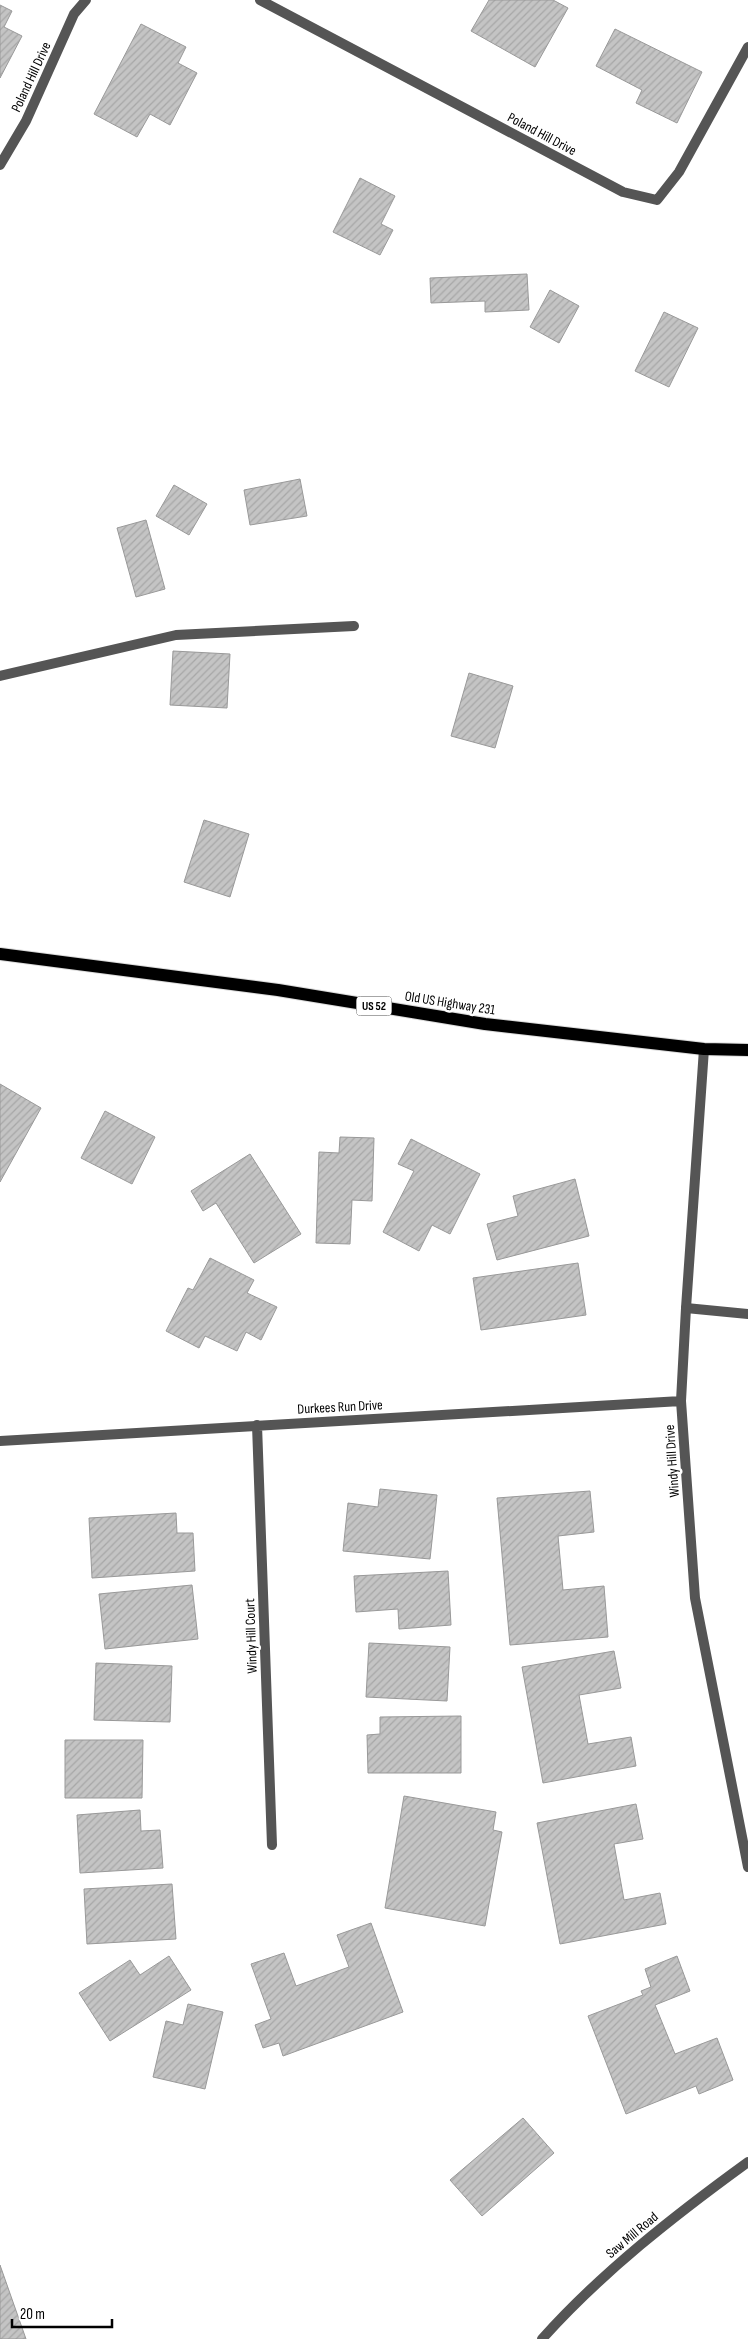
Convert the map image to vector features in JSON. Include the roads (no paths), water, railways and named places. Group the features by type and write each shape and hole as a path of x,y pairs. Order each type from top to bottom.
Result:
{"main road":[{"name":"Old US Highway 231","path":"0,954 278,990 485,1024 704,1049 748,1050"}],"street":[{"name":"Poland Hill Drive","path":"0,165 26,121 74,14 86,0"},
{"name":"Poland Hill Drive","path":"260,0 624,192 657,200 680,172 748,47"},
{"path":"0,676 176,635 354,626"},
{"name":"Windy Hill Drive","path":"704,1049 686,1308 682,1401 695,1598 748,1867"},
{"path":"686,1308 748,1314"},
{"name":"Durkees Run Drive","path":"0,1441 682,1401"},
{"name":"Windy Hill Court","path":"257,1425 272,1845"},
{"name":"Saw Mill Road","path":"542,2339 626,2258 693,2202 748,2162"}]}
